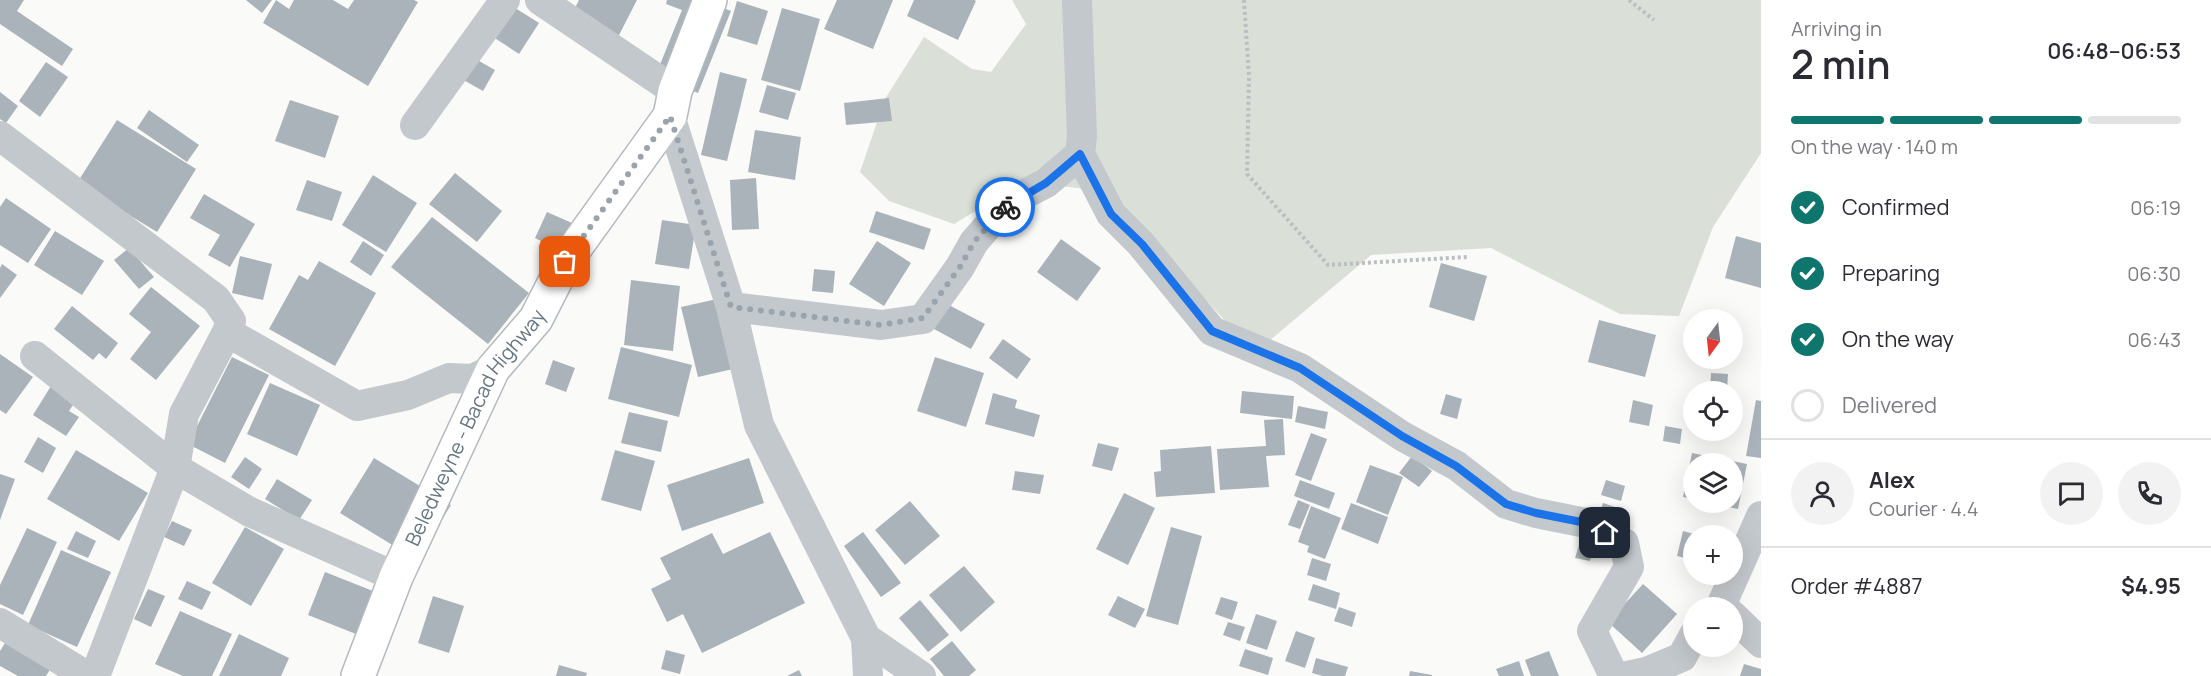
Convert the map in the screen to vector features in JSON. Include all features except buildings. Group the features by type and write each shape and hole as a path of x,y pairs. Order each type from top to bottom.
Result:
{"street":[{"path":"414,124 505,0"},
{"path":"540,0 672,103 731,307 759,425 866,638 868,676"},
{"name":"Beledweyne - Bacad Highway","path":"358,676 396,577 493,369 536,320 565,262 672,103 710,0"},
{"path":"1077,0 1082,136 1080,154 1111,214 1142,244 1212,331 1300,368 1402,436 1456,466 1506,504 1536,513 1586,523 1624,543 1629,567 1592,631 1614,676"},
{"path":"0,136 216,299 231,321 184,414 175,468 95,676"},
{"path":"731,307 881,325 923,318 960,267 974,242 1008,203 1046,183 1080,154"},
{"path":"227,332 357,406 408,395 449,378 473,379 493,369"},
{"path":"35,356 175,468 250,512 396,577"},
{"path":"1729,597 1761,516"},
{"path":"0,623 87,676"},
{"path":"1743,626 1761,643"},
{"path":"866,638 921,676"},
{"path":"1640,675 1683,655"}],"path":[{"path":"1244,0 1249,77 1247,174 1328,265 1467,258"},
{"path":"1629,0 1654,20"}],"shaded area":[{"path":"1012,0 1761,0 1761,153 1713,227 1679,316 1620,314 1491,248 1371,255 1255,353 1105,191 1023,182 954,224 889,201 860,172 885,99 924,37 972,69 991,72 1026,24"}],"way so far":[{"path":"565,262 670,116 731,307 881,325 923,318 960,267 974,242 1005,207"}],"route":[{"path":"1005,207 1008,203 1046,183 1080,154 1111,214 1142,244 1212,331 1300,368 1402,436 1456,466 1506,504 1536,513 1586,523 1605,533"}]}
